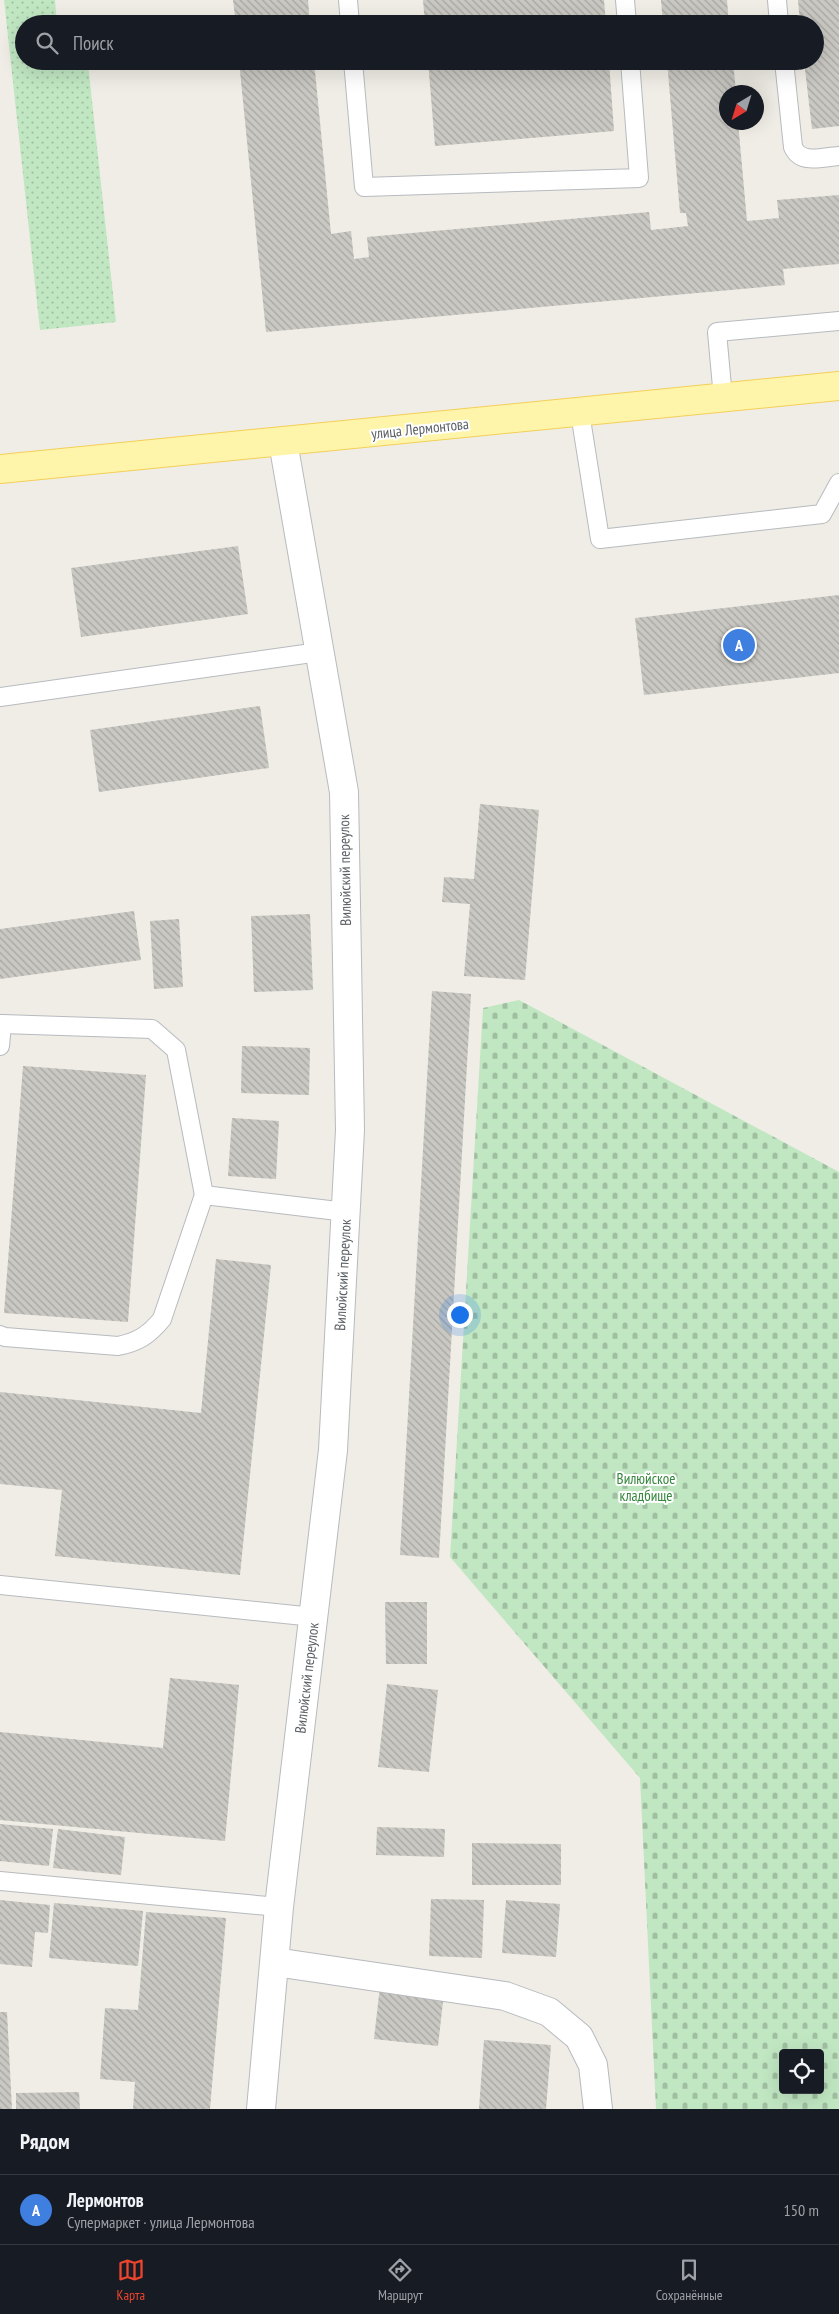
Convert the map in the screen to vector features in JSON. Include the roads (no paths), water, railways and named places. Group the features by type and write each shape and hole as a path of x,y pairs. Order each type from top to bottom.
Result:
{"main road":[{"name":"улица Лермонтова","path":"0,469 839,386"}],"street":[{"name":"Вилюйский переулок","path":"261,2109 279,1908 333,1450 350,1130 344,792 283,442"},
{"path":"275,1962 506,1996 549,2012 579,2037 593,2065 598,2109"}],"lane":[{"path":"348,0 349,15"},
{"path":"626,0 627,15"},
{"path":"777,0 779,15"},
{"path":"355,70 364,187 639,178 631,70"},
{"path":"785,70 793,147 797,155 804,159 839,156"},
{"path":"723,398 717,332 839,321"},
{"path":"580,413 600,539 822,514 839,483"},
{"path":"0,697 319,652"},
{"path":"0,1046 1,1024 152,1029 176,1050 204,1195 162,1319 152,1332 135,1343 118,1346 5,1337 0,1335"},
{"path":"204,1195 346,1212"},
{"path":"0,1584 314,1616"},
{"path":"0,1881 279,1908"}],"place":[{"name":"Лермонтов","path":"739,645"}],"park label":[{"name":"Вилюйское кладбище","path":"646,1488"}]}
